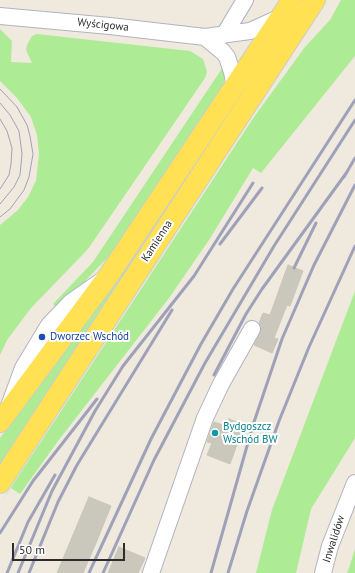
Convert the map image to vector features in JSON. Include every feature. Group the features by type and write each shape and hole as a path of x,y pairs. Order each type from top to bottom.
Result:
{"main road":[{"name":"Kamienna","path":"4,417 109,275 292,0"},
{"name":"Kamienna","path":"0,483 315,0"}],"street":[{"path":"224,35 245,0"},
{"name":"Wyścigowa","path":"0,16 110,26 205,37 250,32 281,17"},
{"path":"205,37 220,49 226,57 232,72 235,87"},
{"path":"151,573 205,418 221,384 252,329"},
{"name":"Inwalidów","path":"323,573 330,546 355,483"}],"green space":[{"path":"302,0 308,0 0,471 0,438 141,244"},
{"path":"341,0 355,0 355,56 261,173 253,168 209,240 169,298 58,441 20,494 11,488 0,504 254,117 305,47 330,20"},
{"path":"0,29 12,41 11,62 32,63 26,50 32,36 37,34 190,51 203,59 207,72 205,78 88,249 31,308 7,340 0,355 0,225 18,210 28,197 36,181 39,154 37,135 31,117 17,98 0,81"},
{"path":"223,67 225,77 222,89 114,251 58,309 53,304 93,262"},
{"path":"355,291 355,438 311,509 296,573 256,573 272,510"},
{"path":"355,549 355,573 347,573 349,568"}],"building":[{"path":"288,265 303,271 290,306 287,305 274,338 278,339 272,353 254,345 260,333 261,329 259,323 263,313 270,315"},
{"path":"229,419 244,425 230,464 207,455 212,443 207,442 214,422 226,426"},
{"path":"89,497 111,506 96,543 83,573 57,573"},
{"path":"119,547 145,558 138,573 108,573"}],"tram line":[{"path":"0,89 17,107 27,125 33,154 29,177 24,190 10,209 0,217"},
{"path":"0,103 10,115 19,131 22,154 20,175 14,187 0,204"},
{"path":"0,119 7,131 12,148 9,175 0,189"}],"railway":[{"path":"89,573 151,439 201,344 233,289 355,100"},
{"path":"103,573 154,460 205,363 274,246 355,120"},
{"path":"344,177 355,158"},
{"path":"214,375 246,314 262,289 347,172"},
{"path":"18,573 52,491 95,411 123,366 194,276 253,183"},
{"path":"211,573 253,425 282,339 314,265 355,185"},
{"path":"220,244 262,188"},
{"path":"294,268 316,223"},
{"path":"228,573 247,511 279,421 309,347 355,246"},
{"path":"29,573 58,502 77,465 172,310"},
{"path":"0,533 33,481 97,399"},
{"path":"7,573 28,522 55,475"}],"place":[{"name":"Dworzec Wschód","path":"42,337"},
{"name":"Bydgoszcz Wschód BW","path":"215,433"}]}
